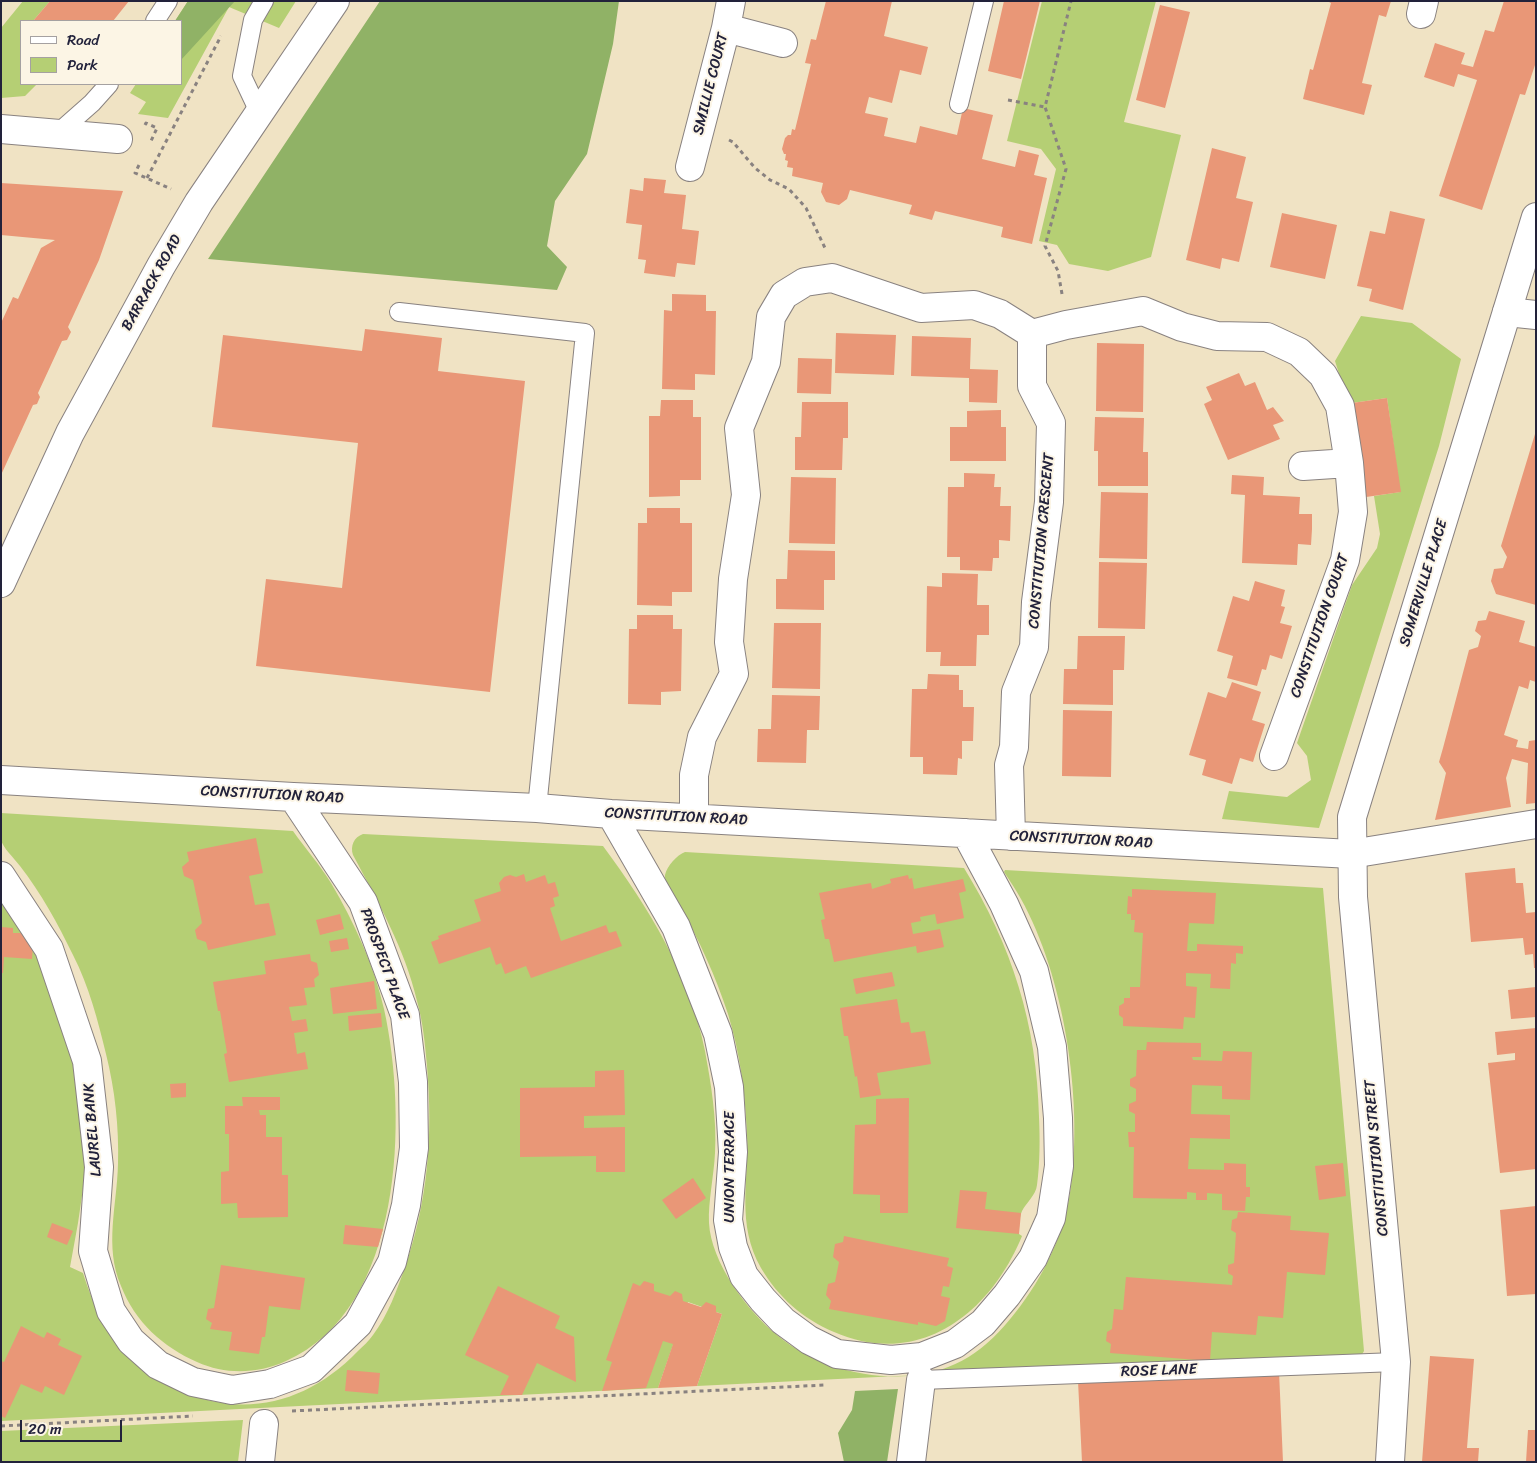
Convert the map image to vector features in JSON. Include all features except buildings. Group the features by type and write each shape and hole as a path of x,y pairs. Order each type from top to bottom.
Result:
{"street":[{"name":"BARRACK ROAD","path":"1,583 70,433 161,266 199,202 334,1"},
{"name":"SMILLIE COURT","path":"690,167 726,28 731,1"},
{"path":"726,28 783,43"},
{"path":"1,129 118,139"},
{"name":"SOMERVILLE PLACE","path":"1351,854 1352,817 1536,217"},
{"path":"694,818 694,775 702,736 734,674 729,642 733,579 746,495 738,428 766,362 771,318 784,295 805,282 832,278 921,308 974,305 1000,314 1032,334"},
{"name":"CONSTITUTION COURT","path":"1032,334 1066,324 1143,311 1182,327 1217,336 1267,337 1299,352 1323,375 1340,406 1349,463 1353,512 1345,560 1274,756"},
{"path":"1507,312 1536,315"},
{"name":"CONSTITUTION CRESCENT","path":"1011,836 1009,765 1014,747 1016,692 1034,647 1036,602 1049,502 1051,423 1032,386 1032,334"},
{"path":"1303,466 1349,463"},
{"name":"CONSTITUTION ROAD","path":"1,780 1351,854 1536,824"},
{"name":"PROSPECT PLACE","path":"232,1390 270,1384 311,1369 358,1324 392,1262 406,1205 414,1148 413,1082 405,1015 363,902 293,797"},
{"name":"UNION TERRACE","path":"610,814 676,927 718,1034 729,1087 733,1152 728,1220 733,1247 744,1276 783,1321 809,1340 837,1354 891,1360 922,1357 955,1344 983,1323 1007,1295 1032,1258 1050,1218 1059,1166 1058,1118 1052,1047 1034,971 1004,904 966,833"},
{"name":"CONSTITUTION STREET","path":"1351,854 1354,907 1396,1362 1390,1462"},
{"name":"LAUREL BANK","path":"1,876 49,949 87,1061 98,1167 93,1251 111,1311 131,1341 158,1364 193,1382 232,1390"},
{"path":"911,1462 921,1380"},
{"path":"260,1462 274,1418"}],"lane":[{"path":"156,20 168,1"},
{"path":"259,112 242,76 253,20 264,1"},
{"path":"959,104 984,1"},
{"path":"58,134 92,103 108,85"},
{"path":"399,312 584,333 537,808"},
{"name":"ROSE LANE","path":"921,1380 1396,1362"}],"path":[{"path":"1066,324 1058,271 1045,246 1066,169 1045,106 1071,1"},
{"path":"148,178 230,17 252,26"},
{"path":"1008,100 1045,106"},
{"path":"700,128 733,142 755,168 770,180 789,189 806,208 827,251 832,278"},
{"path":"274,1418 832,1385"},
{"path":"1,1426 196,1416"}],"green space":[{"path":"23,1 50,1 34,20 20,20 20,85 36,85 25,96 1,98 1,28"},
{"path":"188,1 296,1 279,28 229,7 168,118 138,114 146,102 130,93 135,85 182,85 182,20 176,20"},
{"path":"188,1 235,1 182,59 182,20 176,20"},
{"path":"380,1 619,1 613,44 587,154 555,201 547,246 567,267 557,290 208,259"},
{"path":"1042,1 1156,1 1124,122 1181,135 1151,257 1108,271 1069,264 1057,245 1039,241 1056,169 1041,149 1007,141"},
{"path":"1361,316 1412,323 1461,359 1439,446 1319,828 1222,819 1229,791 1287,797 1311,780 1307,756 1297,743 1352,585 1377,548 1380,534 1374,496 1400,492 1387,398 1352,403 1342,383 1335,361"},
{"path":"1,813 293,831 327,876 348,913 375,976 384,1009 392,1053 395,1102 395,1154 388,1206 375,1255 354,1299 325,1335 286,1361 264,1368 242,1371 219,1369 197,1362 173,1349 152,1332 142,1322 127,1299 116,1271 113,1256 112,1241 118,1164 118,1136 112,1081 100,1029 79,967 49,909 2,843"},
{"path":"363,834 603,846 652,918 666,943 689,996 698,1023 705,1051 715,1127 715,1153 709,1223 711,1238 723,1269 732,1285 754,1313 777,1335 791,1345 822,1362 839,1368 873,1375 892,1376 697,1386 722,1314 688,1302 658,1388 1,1421 1,896 33,946 44,970 72,1049 85,1145 84,1182 70,1267 83,1273 102,1320 116,1342 133,1361 148,1373 171,1386 202,1398 226,1403 250,1404 274,1401 296,1394 318,1383 339,1369 371,1337 388,1311 402,1276 413,1242 424,1193 429,1143 429,1092 425,1041 412,982 398,944 353,855 352,848 354,842 357,837"},
{"path":"685,852 964,868 981,897 1008,957 1019,987 1027,1018 1037,1083 1040,1134 1039,1168 1036,1189 1020,1217 1019,1234 1022,1236 1008,1264 991,1289 971,1310 948,1327 922,1338 895,1344 865,1342 834,1332 802,1314 783,1298 761,1268 753,1252 746,1219 747,1134 743,1088 736,1043 728,1014 707,959 665,879 670,865"},
{"path":"1005,870 1323,888 1364,1351 1361,1356 1254,1363 912,1376 941,1370 969,1357 993,1338 1004,1326 1025,1299 1044,1269 1058,1237 1068,1203 1074,1152 1074,1115 1067,1039 1049,964 1036,930 1021,899 1004,872"},
{"path":"898,1389 887,1462 844,1462 838,1433 852,1410 855,1391"},
{"path":"243,1420 238,1462 1,1462 1,1431"}]}
